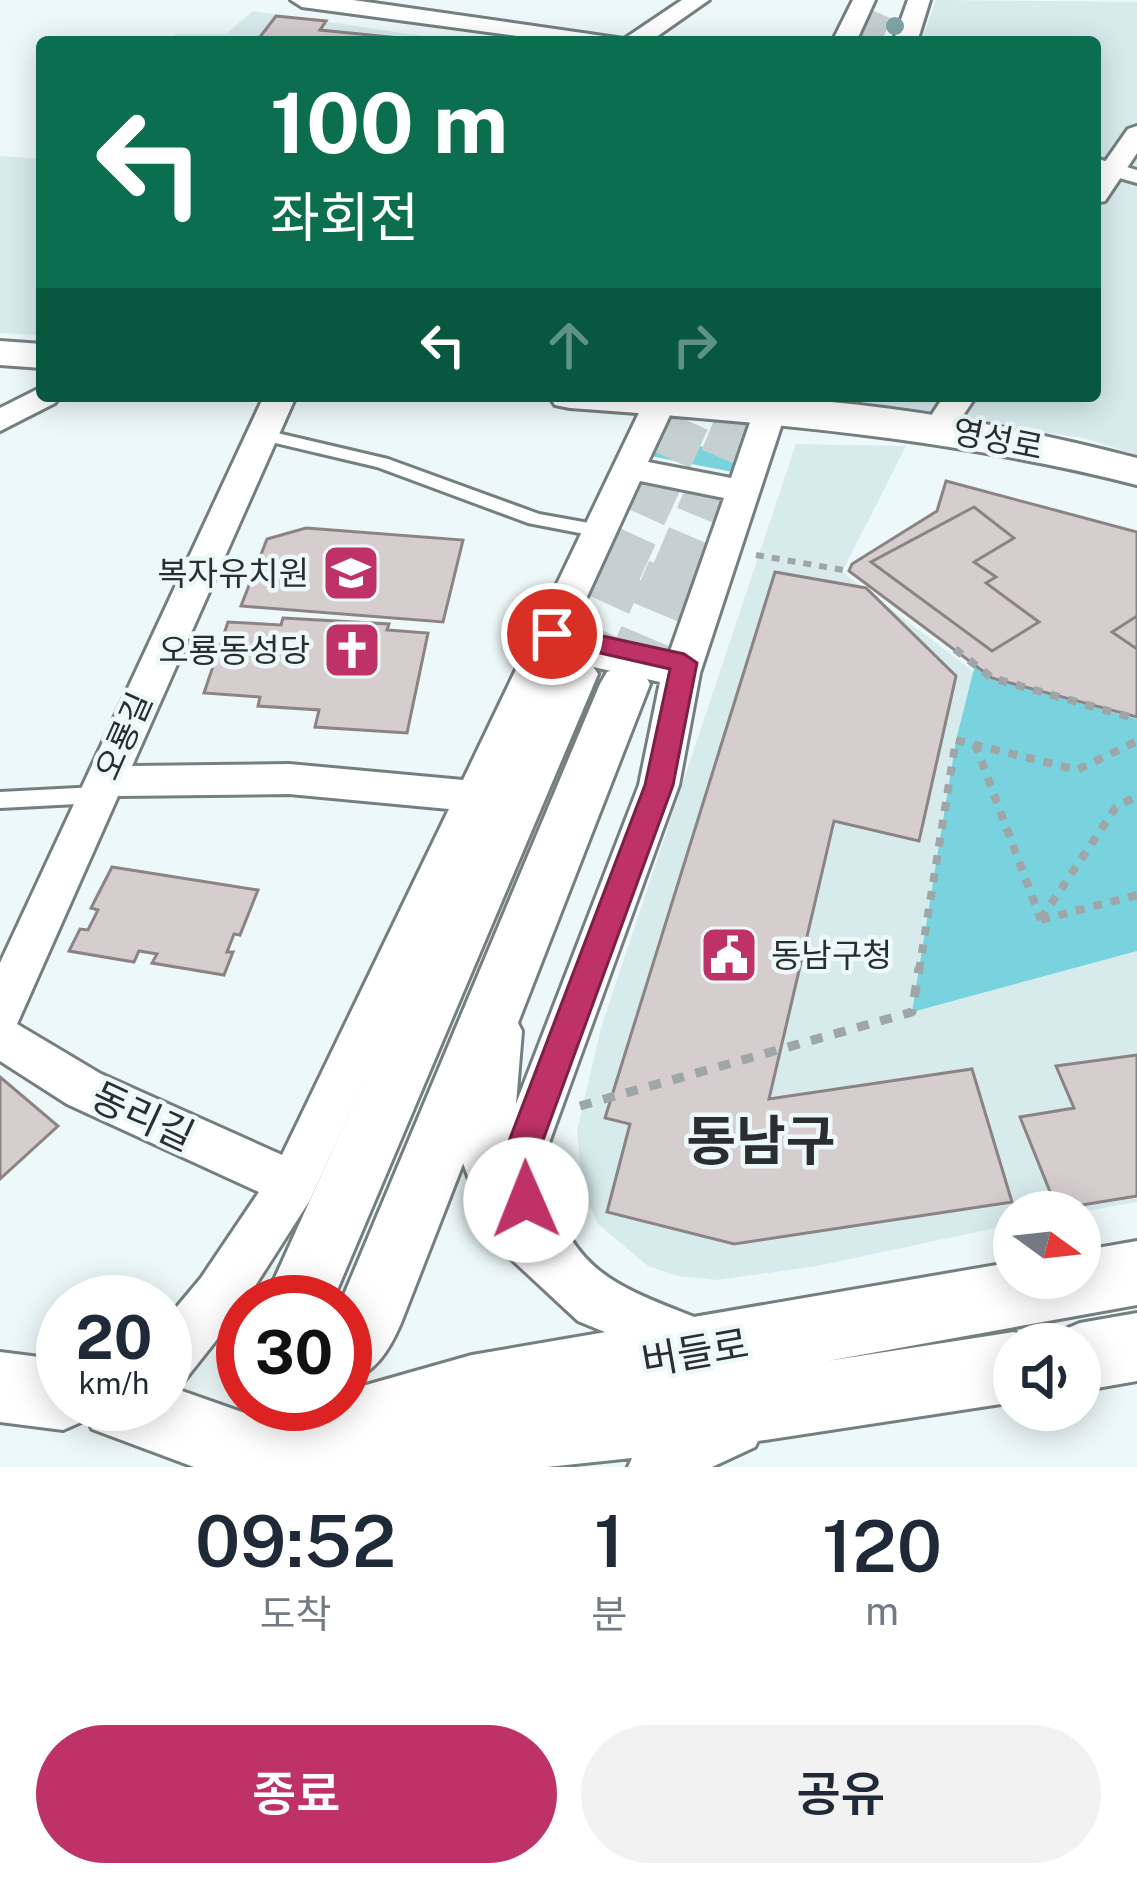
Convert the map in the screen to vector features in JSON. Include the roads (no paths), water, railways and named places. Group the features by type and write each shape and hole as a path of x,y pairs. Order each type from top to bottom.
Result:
{"street":[{"path":"302,0 569,36"},
{"path":"641,36 698,0"},
{"path":"847,36 863,0"},
{"path":"907,36 919,0"},
{"path":"1115,170 1137,134"},
{"path":"0,353 36,356"},
{"path":"0,422 36,401"},
{"name":"오룡길","path":"0,1012 277,402"},
{"path":"660,402 601,531 502,995 487,1163 510,1224 596,1303 711,1349"},
{"name":"영성로","path":"728,402 950,412 1137,472"},
{"path":"552,1259 526,1200 518,1162 659,785 682,668 772,404"},
{"path":"629,469 743,490"},
{"path":"574,659 682,668"},
{"path":"192,1329 292,1184 476,796 574,659"},
{"path":"310,1275 574,659"},
{"path":"99,788 289,779 476,796"},
{"path":"372,1311 502,995"},
{"name":"동리길","path":"0,1036 84,1088 292,1184"},
{"name":"버들로","path":"271,1444 472,1390 1137,1273"},
{"path":"1101,1353 1137,1347"},
{"name":"버들로","path":"271,1444 506,1438 760,1408 993,1370"},
{"path":"0,1387 36,1391"},
{"path":"664,1467 679,1444 760,1408"},
{"path":"192,1423 271,1444"}],"lane":[{"path":"260,434 382,463 535,519 601,531"},
{"path":"0,800 99,788"}],"tunnel":[{"path":"866,36 882,0"},
{"path":"619,574 697,402"},
{"path":"672,574 744,402"},
{"path":"573,674 620,571"},
{"path":"625,684 673,571"}],"place":[{"name":"복자유치원","path":"351,573"},
{"name":"오룡동성당","path":"352,650"},
{"name":"동남구청","path":"729,955"}],"district":[{"name":"동남구","path":"761,1141"}]}
